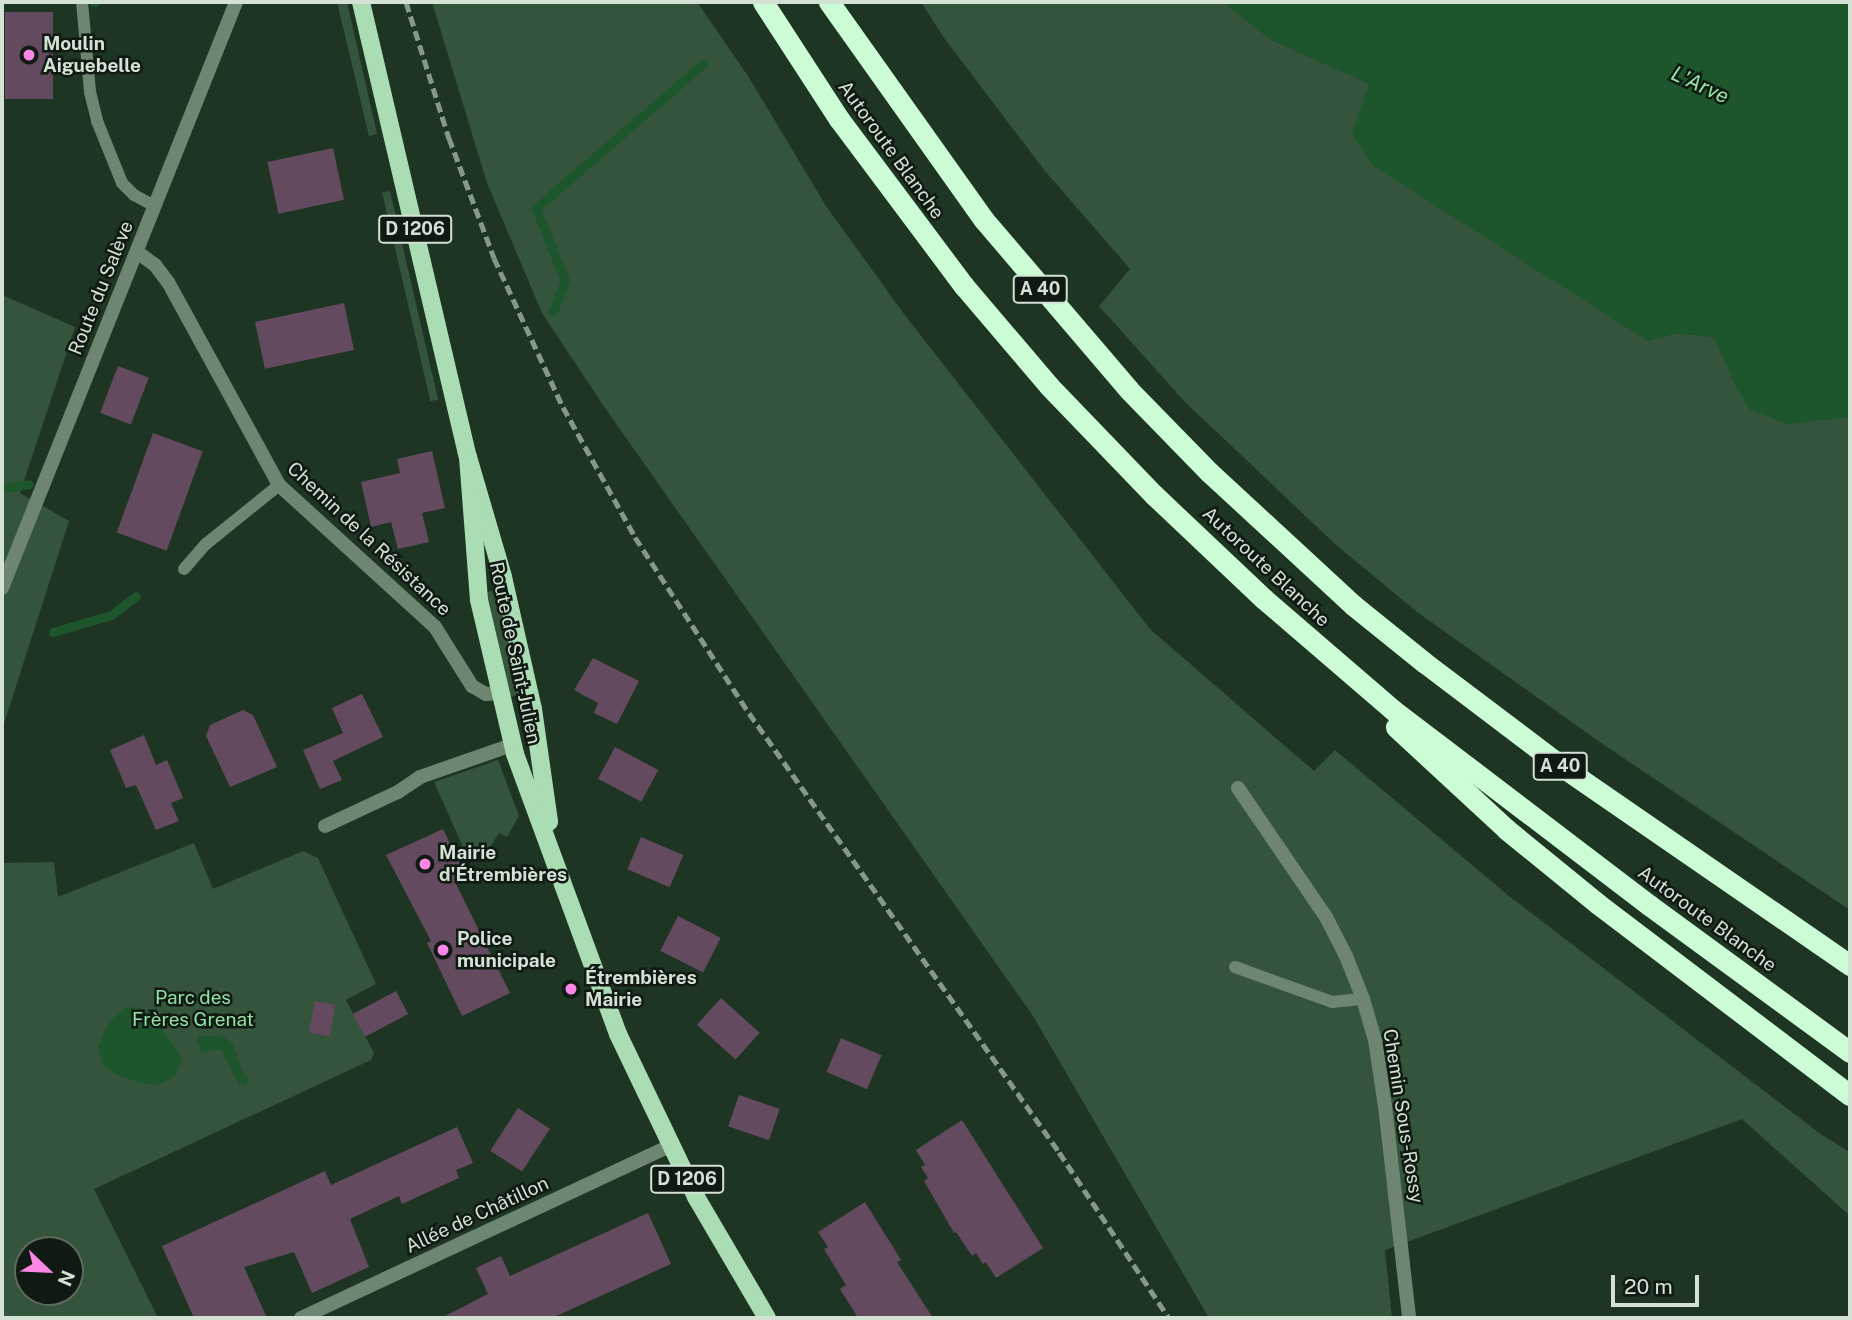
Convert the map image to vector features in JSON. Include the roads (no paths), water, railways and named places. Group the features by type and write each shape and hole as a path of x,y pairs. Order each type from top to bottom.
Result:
{"highway":[{"name":"Autoroute Blanche","path":"763,2 888,188 1011,343 1154,495 1264,599 1393,710 1649,905 1850,1052"},
{"name":"Autoroute Blanche","path":"829,2 984,220 1129,390 1218,481 1353,605 1425,663 1557,763 1850,965"},
{"path":"1264,599 1427,757 1506,829 1598,904 1850,1094"},
{"path":"1649,905 1850,1037"}],"main road":[{"name":"Route de Saint-Julien","path":"361,2 468,457 500,567 537,737 553,850"},
{"name":"Route de Saint-Julien","path":"468,457 478,590 512,745 553,850 611,1018 670,1146 704,1212 767,1318"},
{"path":"512,745 537,737"}],"street":[{"name":"Route du Salève","path":"2,589 236,2"},
{"name":"Chemin de la Résistance","path":"136,252 155,265 168,282 279,485 435,627 472,686 486,694 500,693"},
{"path":"324,826 398,792 420,776 512,745"},
{"name":"Chemin Sous-Rossy","path":"1238,788 1326,917 1346,956 1363,999 1375,1040 1385,1106 1409,1318"},
{"name":"Allée de Châtillon","path":"301,1318 670,1146"}],"lane":[{"path":"82,2 90,92 97,121 122,183 134,195 155,206"},
{"path":"184,569 206,544 279,485"},
{"path":"1235,967 1332,1002 1363,999"}],"water":[{"name":"L'Arve","path":"1223,2 1850,2 1850,417 1788,424 1749,409 1714,337 1675,333 1648,341 1372,165 1352,134 1369,84 1272,40"},
{"path":"138,1007 151,1013 183,1059 175,1076 159,1085 140,1083 115,1074 103,1065 98,1047 109,1022 126,1008"},
{"path":"199,1037 224,1037 233,1044 243,1074 249,1079 245,1086 238,1083 221,1049 202,1052 197,1042"}],"waterway":[{"path":"553,311 565,281 536,208 703,64"},
{"path":"2,488 29,484"},
{"path":"53,632 111,615 136,596"}],"railway":[{"path":"406,2 449,138 494,258 563,407 635,537 749,713 1059,1152 1169,1318"}],"place":[{"name":"Moulin Aiguebelle","path":"29,55"},
{"name":"Mairie d'Étrembières","path":"425,864"},
{"name":"Police municipale","path":"443,950"},
{"name":"Étrembières Mairie","path":"571,989"}],"park label":[{"name":"Parc des Frères Grenat","path":"193,1009"}]}
